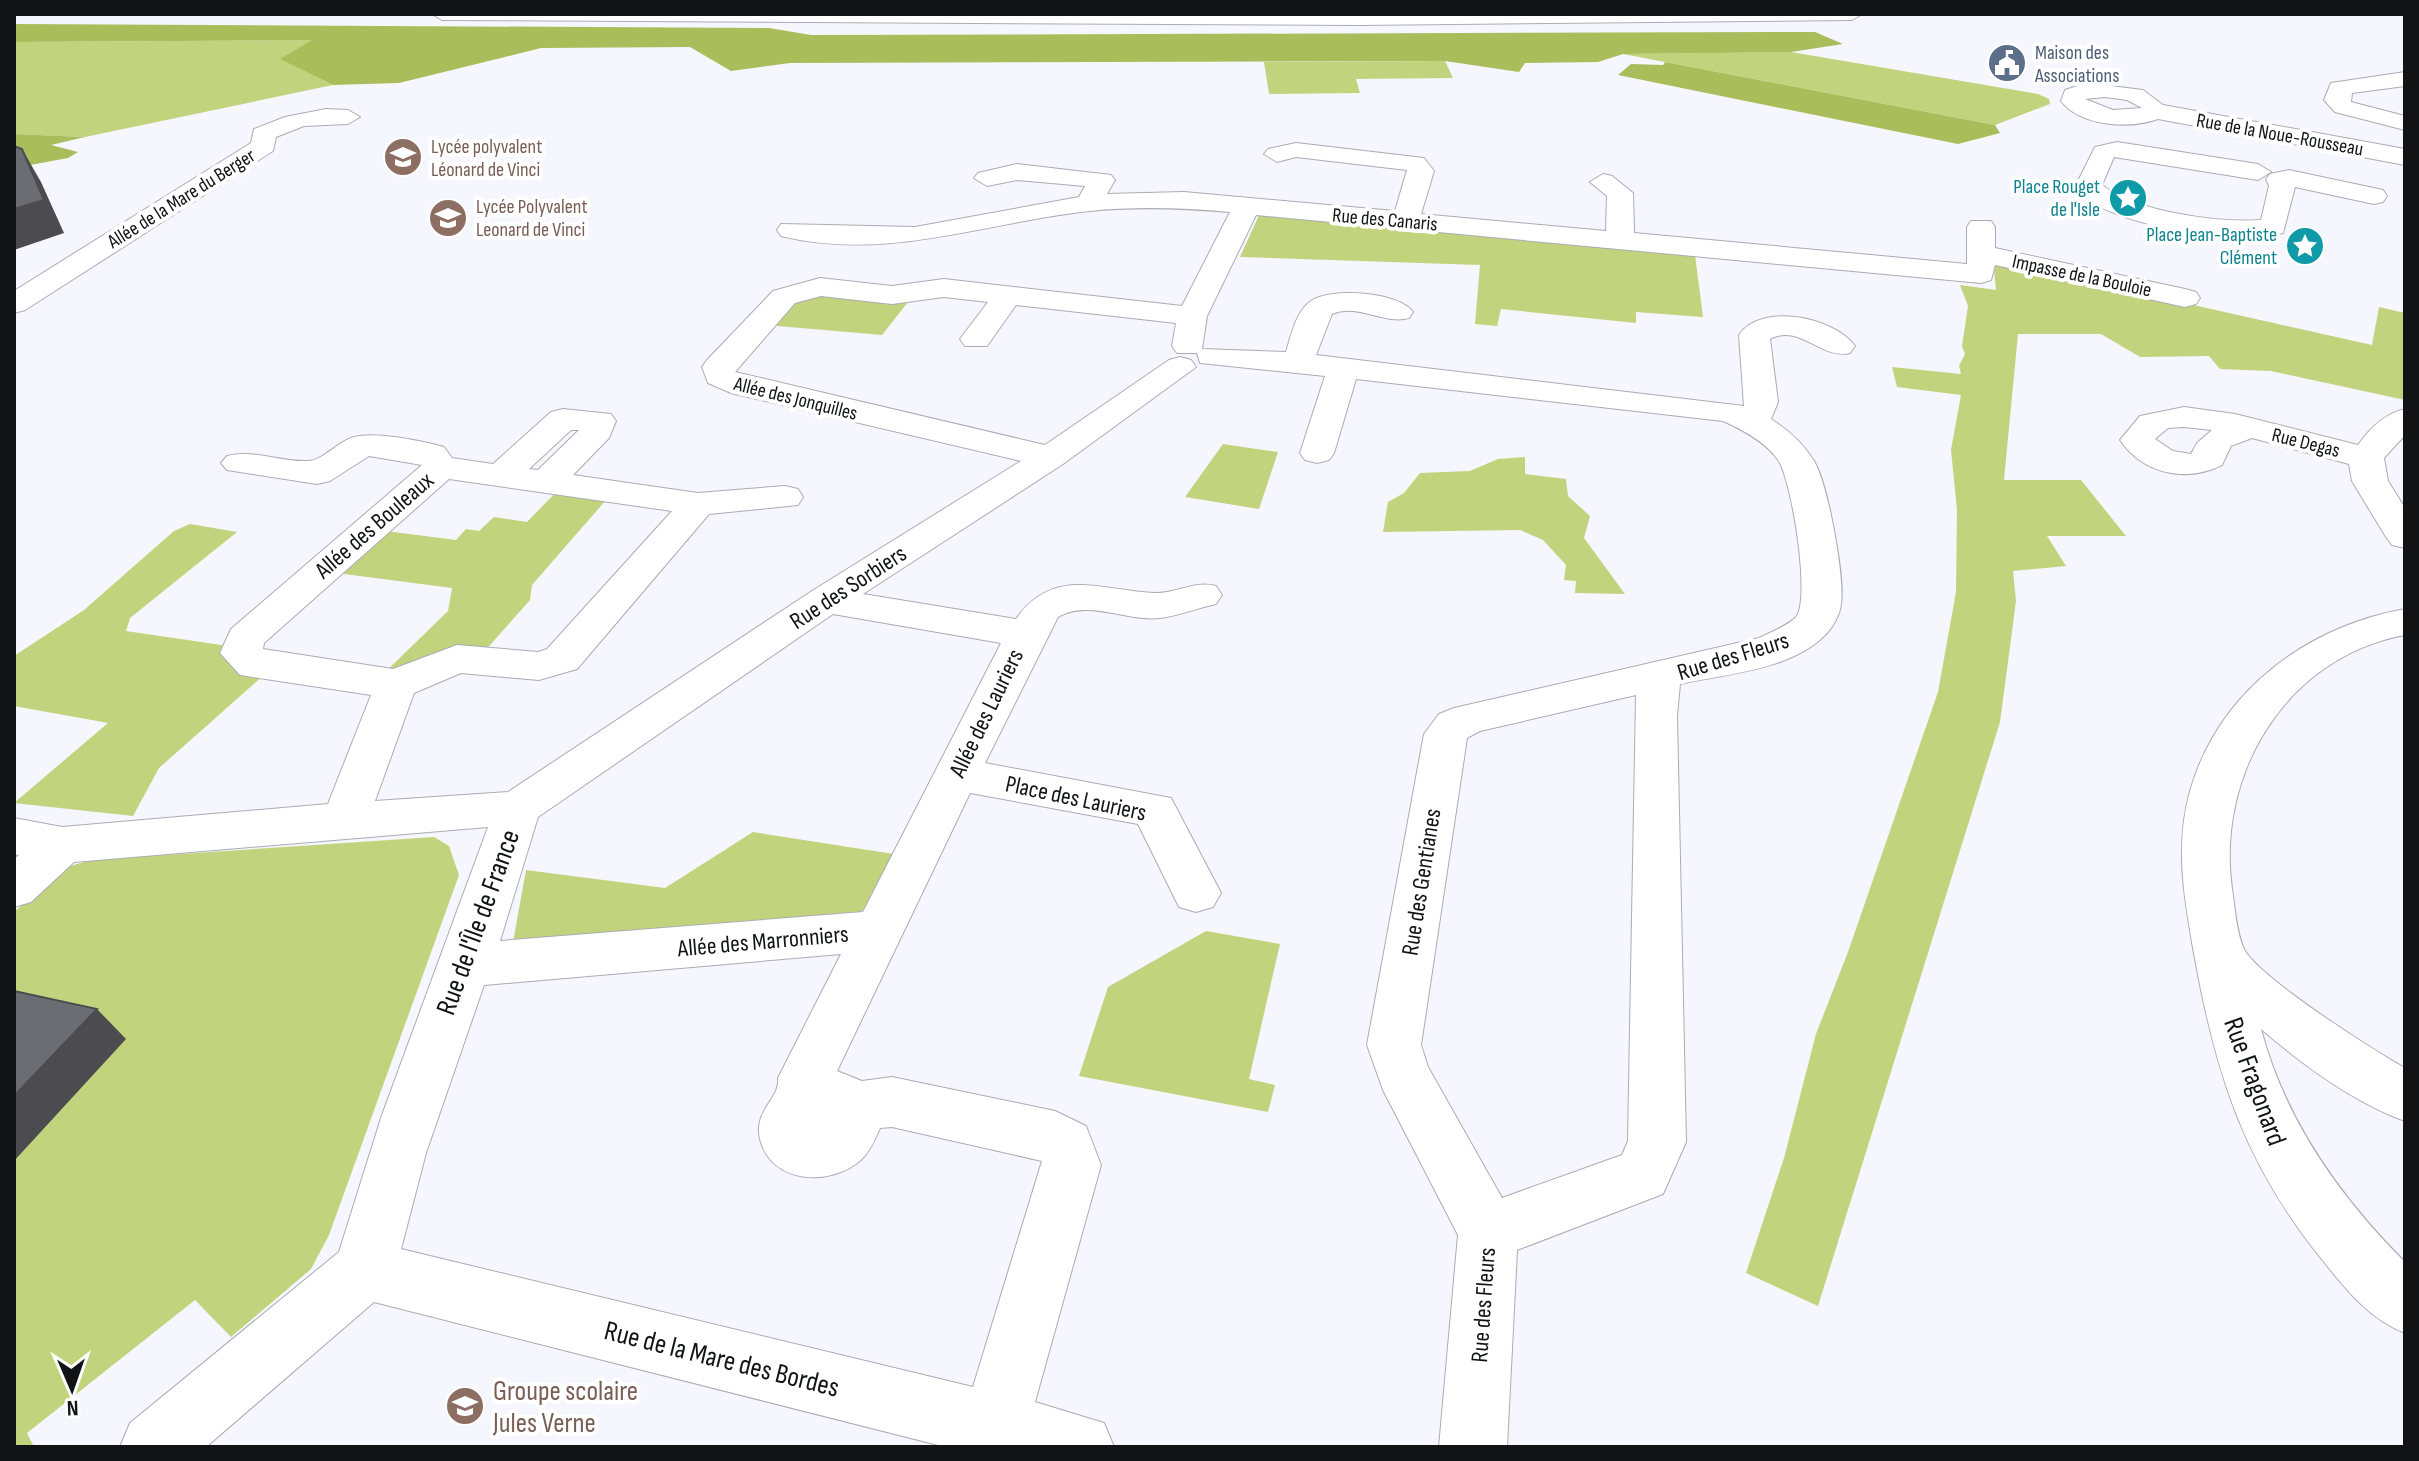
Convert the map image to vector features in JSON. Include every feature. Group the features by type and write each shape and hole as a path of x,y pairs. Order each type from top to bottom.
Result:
{"main road":[{"path":"442,14 1344,19 1852,14"},
{"path":"2405,79 2339,98 2377,118 2405,123"},
{"name":"Rue de la Noue-Rousseau","path":"2155,111 2405,157"},
{"name":"Allée de la Mare du Berger","path":"14,304 264,146 263,134 283,124 317,117 348,117"},
{"path":"2255,130 2268,175 2282,186 2273,227 2244,230 2112,204 2093,194 2088,184 2104,152 2117,149 2268,175 2374,196"},
{"path":"1277,154 1296,150 1415,163 1421,171 1406,220"},
{"path":"987,178 1017,172 1102,180 1089,203"},
{"path":"1603,182 1620,193 1620,241"},
{"name":"Rue des Canaris","path":"791,230 862,236 938,233 1089,203 1184,200 1620,241 1980,251"},
{"path":"1193,357 1192,316 1247,205"},
{"name":"Impasse de la Bouloie","path":"1980,251 2185,298"},
{"name":"Allée des Jonquilles","path":"1051,457 746,387 719,376 718,367 784,297 820,287 892,295 944,288 1192,316"},
{"path":"976,339 1007,296"},
{"path":"1298,363 1315,313 1326,305 1347,303 1386,307 1398,312"},
{"path":"1747,418 1759,412 1761,402 1754,335 1773,327 1816,330 1839,346"},
{"name":"Rue des Sorbiers","path":"518,808 826,600 1051,457 1193,357"},
{"name":"Rue des Fleurs","path":"1193,357 1298,363 1704,407 1747,418 1784,447 1803,473 1821,588 1818,616 1795,639 1772,649 1660,677 1655,716 1657,1142 1652,1159 1642,1175 1488,1232 1473,1447"},
{"path":"1317,453 1343,368"},
{"path":"501,476 563,419 599,421 597,431 546,482"},
{"path":"2405,419 2382,436 2366,458 2370,481 2405,537"},
{"name":"Rue Degas","path":"2246,428 2366,458"},
{"path":"239,463 317,473 363,445 432,454 441,467"},
{"name":"Allée des Bouleaux","path":"698,504 562,659 539,666 457,659 396,684 255,665 241,653 245,638 441,467 698,504 785,497"},
{"path":"1026,634 1044,608 1058,600 1095,598 1158,606 1202,595"},
{"name":"Allée des Lauriers","path":"826,600 1026,634 877,931"},
{"name":"Rue Fragonard","path":"2405,622 2354,634 2286,677 2258,708 2227,752 2210,803 2204,864 2210,920 2221,960 2229,1009 2258,1100 2290,1170 2336,1232 2389,1291 2405,1302"},
{"name":"Rue des Gentianes","path":"1488,1232 1403,1073 1394,1045 1446,734 1454,725 1469,719 1660,677"},
{"path":"345,820 396,684"},
{"name":"Place des Lauriers","path":"956,774 1155,810 1196,893"},
{"name":"Rue de l'Île de France","path":"14,836 62,845 518,808 466,965 443,1016 375,1226 365,1270"},
{"path":"14,888 62,845"},
{"name":"Allée des Marronniers","path":"466,965 877,931"},
{"name":"Allée des Marronniers","path":"877,931 806,1078 830,1102 892,1102 1055,1137 1066,1143 1071,1154 1072,1165 995,1425"},
{"name":"Rue Fragonard","path":"2221,960 2266,1004 2304,1035 2405,1096"},
{"path":"154,1447 365,1270"},
{"name":"Rue de la Mare des Bordes","path":"365,1270 1080,1447"}],"green space":[{"path":"14,24 769,28 811,35 1815,32 1843,44 1791,52 1623,54 1598,62 1525,63 1519,72 1445,61 790,63 731,71 690,47 541,48 399,83 333,85 280,59 312,40 14,42"},
{"path":"314,40 281,59 333,85 85,137 14,134 14,42"},
{"path":"1791,52 2038,94 2049,99 2050,104 1995,125 1623,54"},
{"path":"1445,61 1453,78 1356,79 1360,93 1269,94 1264,62"},
{"path":"1665,62 1995,125 2000,133 1958,144 1618,75 1631,64 1663,65"},
{"path":"14,134 85,137 51,145 78,152 68,158 14,168"},
{"path":"1260,213 1695,255 1703,317 1636,312 1636,323 1501,309 1497,326 1475,324 1480,265 1240,257"},
{"path":"1993,260 2372,345 2379,307 2405,313 2405,400 2271,371 2220,369 2209,356 2140,357 2101,334 2018,334 2004,480 2081,480 2126,536 2047,536 2066,566 2013,571 2016,601 2000,722 1818,1306 1746,1273 1784,1158 1816,1034 1848,952 1938,692 1956,592 1957,510 1951,450 1961,395 1897,387 1892,367 1961,374 1959,366 1965,354 1962,346 1968,306 1960,285 1996,290"},
{"path":"803,293 912,297 882,335 766,325"},
{"path":"1223,444 1278,452 1259,509 1185,497"},
{"path":"1525,457 1525,474 1566,479 1568,496 1590,516 1584,538 1625,594 1575,593 1576,581 1564,580 1566,565 1543,540 1520,530 1383,532 1388,502 1404,493 1420,473 1470,471 1498,459"},
{"path":"563,485 613,492 532,585 530,600 476,661 376,681 448,611 452,588 321,571 370,529 456,540 466,529 479,531 494,517 527,522"},
{"path":"190,524 237,532 130,618 126,631 242,648 273,667 159,768 133,816 14,803 108,723 14,706 14,656 84,610 174,531"},
{"path":"753,832 900,855 879,897 859,913 513,942 526,870 665,888"},
{"path":"434,837 449,846 459,875 329,1235 311,1269 231,1337 195,1300 27,1433 34,1447 14,1447 14,912 67,867 91,860"},
{"path":"1206,931 1280,944 1249,1079 1275,1085 1268,1112 1079,1076 1108,987"}],"building":[{"path":"14,146 22,149 44,200 14,209"},
{"path":"14,991 97,1009 14,1096"}],"place":[{"name":"Maison des Associations","path":"2007,63"},
{"name":"Lycée polyvalent Léonard de Vinci","path":"403,157"},
{"name":"Place Rouget de l'Isle","path":"2128,198"},
{"name":"Lycée Polyvalent Leonard de Vinci","path":"448,218"},
{"name":"Place Jean-Baptiste Clément","path":"2305,246"},
{"name":"Groupe scolaire Jules Verne","path":"465,1406"}]}
